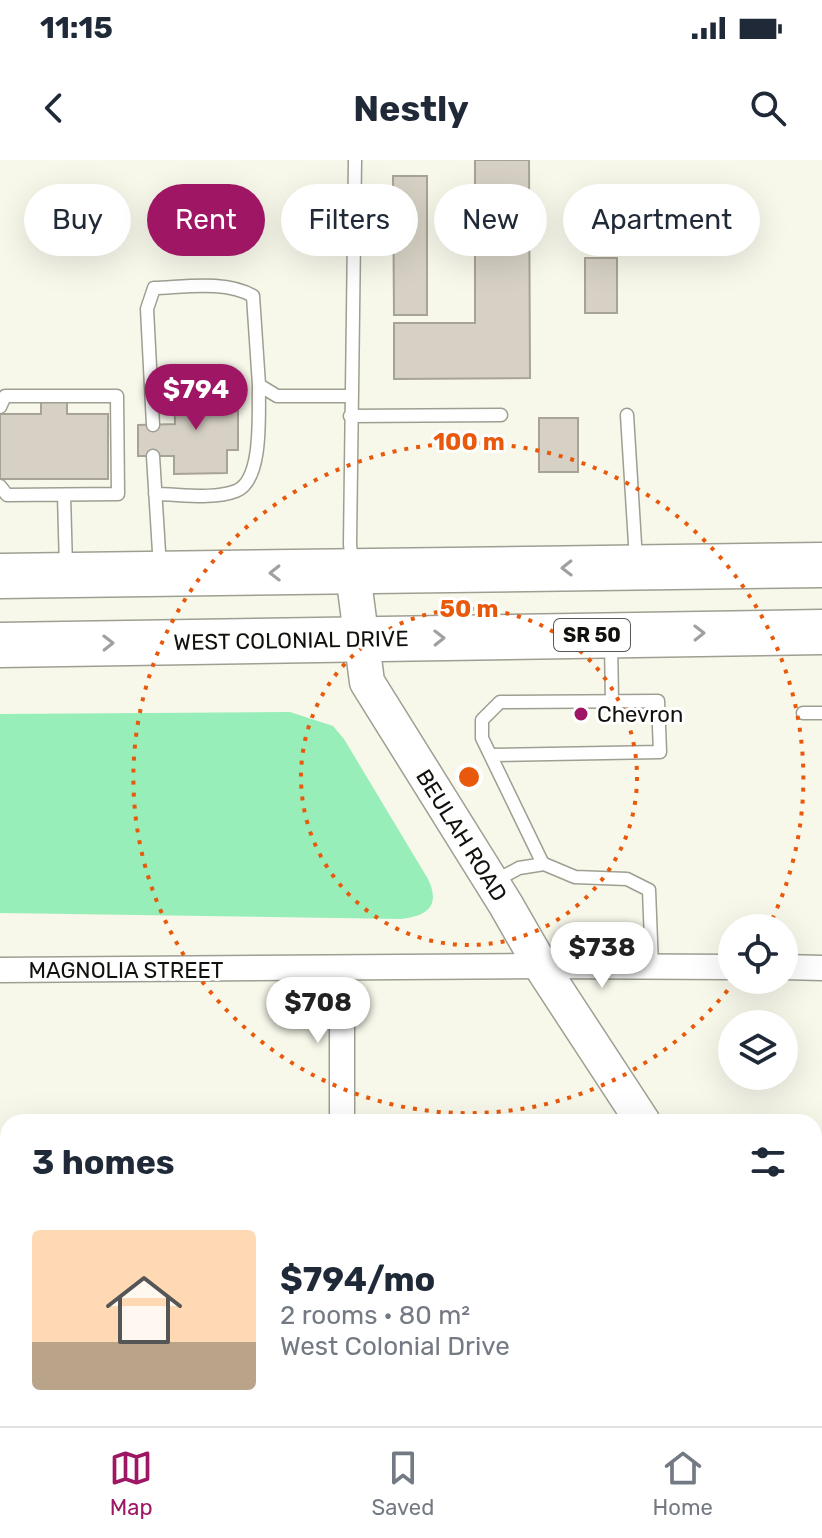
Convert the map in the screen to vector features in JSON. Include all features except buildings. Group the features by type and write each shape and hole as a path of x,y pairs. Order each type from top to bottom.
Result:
{"highway":[{"path":"0,576 822,565"},
{"name":"WEST COLONIAL DRIVE","path":"0,645 822,632"}],"street":[{"name":"BEULAH ROAD","path":"353,573 367,682 541,966 638,1114"},
{"name":"MAGNOLIA STREET","path":"0,970 718,967"},
{"path":"798,967 822,968"},
{"path":"342,969 342,1114"}],"lane":[{"path":"353,573 350,544 350,396 355,160"},
{"path":"153,425 147,309 154,288 240,288 253,296 259,385 257,448 252,477 239,490 214,495 155,494"},
{"path":"259,385 277,396 350,396"},
{"path":"0,407 5,396 117,396 118,494 7,495 0,486"},
{"path":"350,416 501,415"},
{"path":"627,415 636,567"},
{"path":"153,456 160,575"},
{"path":"64,495 66,576"},
{"path":"610,635 612,701"},
{"path":"491,755 660,752 658,701 500,702 482,720 482,738 543,864"},
{"path":"803,713 822,713"},
{"path":"492,882 519,868 543,864 575,877 627,879 649,890 652,967"}],"shaded area":[{"path":"290,712 333,726 344,739 428,879 433,896 432,903 424,912 401,919 0,913 0,714"}],"place":[{"name":"Chevron","path":"581,714"}]}
